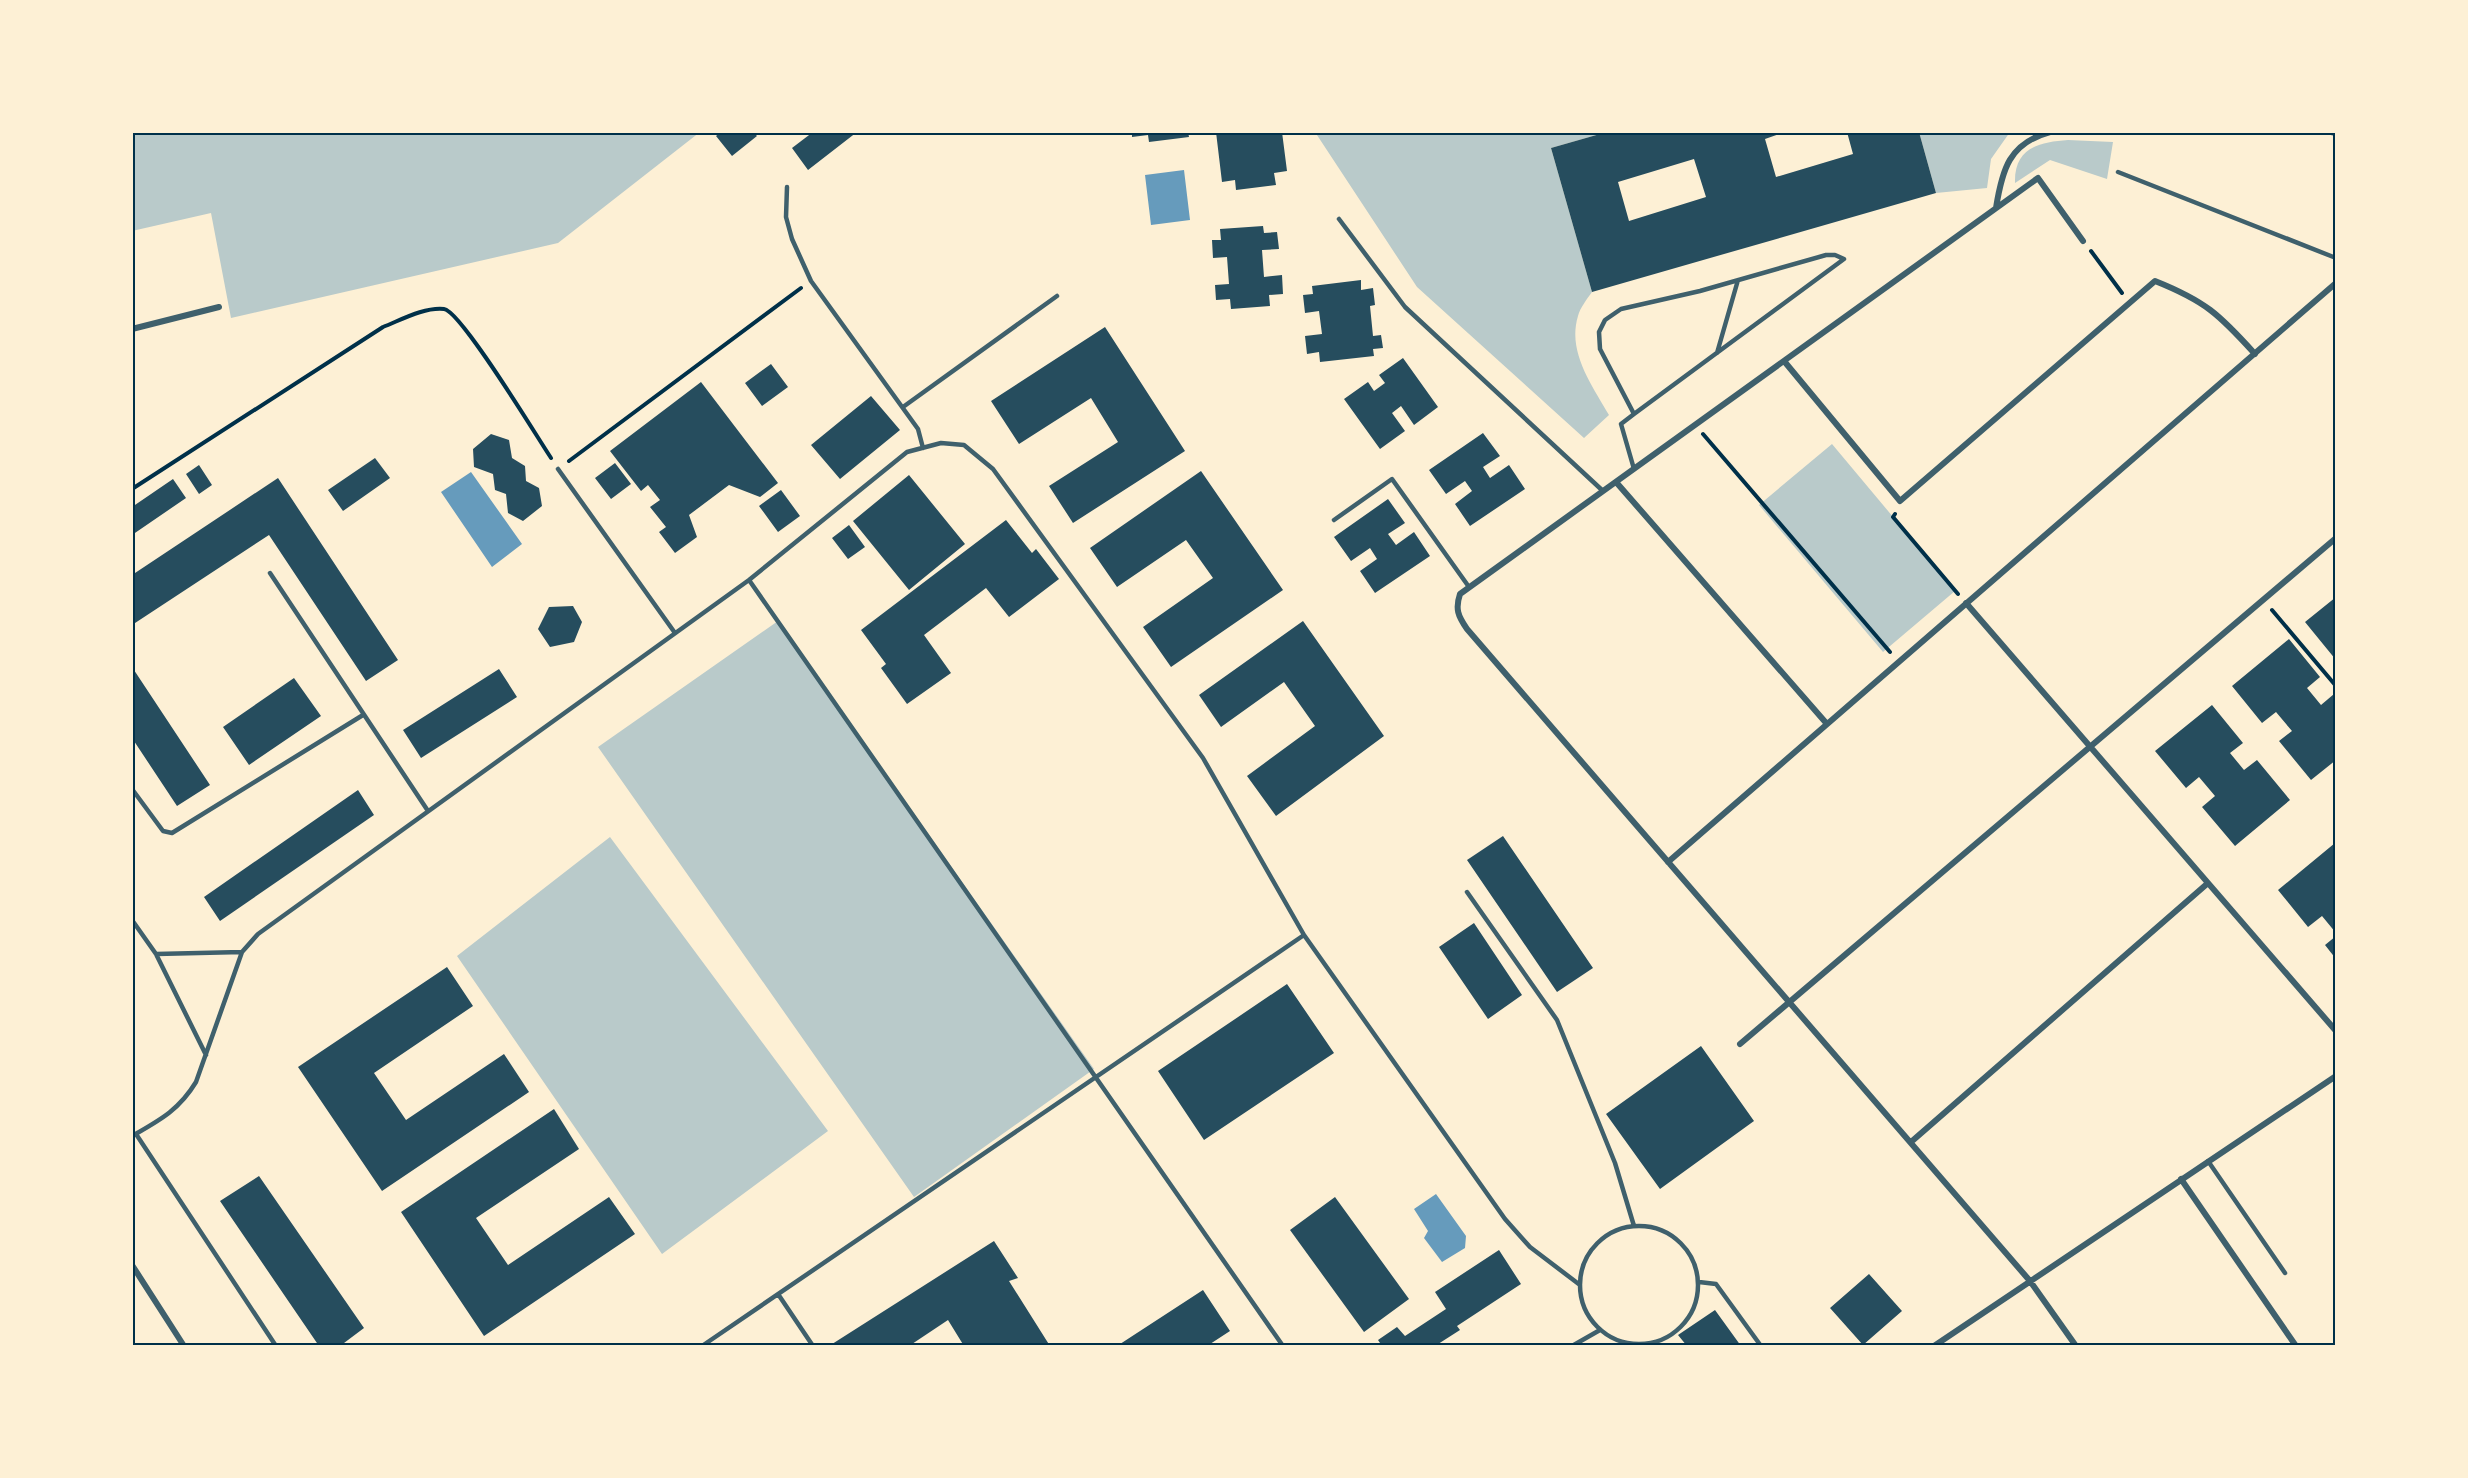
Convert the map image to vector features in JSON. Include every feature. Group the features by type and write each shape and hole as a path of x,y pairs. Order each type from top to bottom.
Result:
{"street":[{"path":"1996,208 2001,178 2009,159 2022,145 2036,136 2050,132"},
{"path":"2331,132 2336,133"},
{"path":"2076,1346 2030,1281 1467,629 1458,615 1456,604 1460,594 1469,587 2038,178 2083,241"},
{"path":"1784,361 1900,501 2155,281 2206,304 2225,320 2254,354"},
{"path":"1668,862 2336,283"},
{"path":"132,329 219,307"},
{"path":"1616,482 1827,724"},
{"path":"1740,1044 2336,538"},
{"path":"1966,603 2336,1031"},
{"path":"1911,1142 2208,883"},
{"path":"1934,1346 2336,1076"},
{"path":"2181,1179 2296,1346"},
{"path":"132,1265 184,1346"}],"lane":[{"path":"2118,172 2336,258"},
{"path":"787,187 786,217 792,239 811,280 918,429 922,448"},
{"path":"1339,219 1405,307 1603,491"},
{"path":"1634,469 1621,424 1635,414 1844,259 1835,255 1826,255 1621,309 1605,320 1599,332 1600,349 1635,414"},
{"path":"1717,353 1738,280"},
{"path":"903,407 1057,296"},
{"path":"276,1346 134,1135 185,1100 196,1082 242,952 258,934 749,580 907,452 941,443 964,445 993,469 1203,758 1304,935 1505,1219 1530,1247 1580,1285"},
{"path":"558,469 675,633"},
{"path":"1334,520 1392,479 1469,587"},
{"path":"270,573 428,811"},
{"path":"749,580 1097,1076 1283,1346"},
{"path":"132,789 163,831 172,833 363,715"},
{"path":"1467,892 1557,1020 1615,1163 1634,1226"},
{"path":"132,920 156,954 206,1055"},
{"path":"702,1346 1304,935"},
{"path":"156,954 242,952"},
{"path":"2208,1161 2285,1273"},
{"path":"1634,1226 1653,1227 1671,1235 1685,1247 1695,1264 1699,1282 1697,1299 1690,1315 1679,1328 1665,1338 1649,1343 1631,1343 1615,1339 1600,1330 1589,1317 1582,1302 1580,1285 1583,1268 1596,1246 1617,1230 1634,1226"},
{"path":"1699,1282 1716,1284 1761,1346"},
{"path":"778,1294 813,1346"},
{"path":"1572,1346 1600,1330"}],"path":[{"path":"2083,241 2129,304"},
{"path":"132,489 382,327 426,311 445,309 452,312 470,334 558,469 811,280"},
{"path":"1695,425 1898,662"},
{"path":"1900,501 1893,517 1966,603"},
{"path":"2263,600 2336,686"}],"shaded area":[{"path":"132,132 700,132 558,243 231,318 211,213 132,231"},
{"path":"1315,132 1607,132 1551,148 1592,292 1582,307 1575,329 1578,355 1609,415 1584,438 1417,287"},
{"path":"1919,132 2010,132 1991,159 1987,188 1936,193"},
{"path":"2068,140 2113,142 2107,179 2050,160 2015,183 2019,162 2030,149 2038,145"},
{"path":"1832,444 1955,591 1883,652 1759,505"},
{"path":"778,621 1094,1069 914,1197 598,747"},
{"path":"610,837 828,1131 662,1254 457,956"}],"water":[{"path":"1184,170 1190,220 1151,225 1145,175"},
{"path":"471,472 522,544 492,567 441,492"},
{"path":"1436,1194 1466,1236 1465,1248 1442,1262 1424,1238 1428,1231 1414,1209"}],"building":[{"path":"721,132 753,132 757,136 732,156 716,136"},
{"path":"813,132 857,132 808,170 792,148"},
{"path":"1132,132 1188,132 1189,137 1149,142 1148,135 1132,137"},
{"path":"1216,132 1282,132 1287,171 1274,173 1276,185 1236,190 1235,180 1222,182"},
{"path":"1607,132 1785,132 1765,139 1776,177 1853,154 1847,132 1919,132 1936,193 1592,292 1551,148","holes":["1694,159 1706,197 1629,221 1618,182"]},
{"path":"1263,226 1264,233 1277,232 1279,249 1262,250 1264,277 1282,275 1283,294 1269,295 1270,306 1231,309 1230,299 1216,300 1215,285 1229,284 1227,257 1213,258 1212,240 1221,240 1220,229"},
{"path":"1361,280 1361,290 1373,288 1375,305 1370,306 1373,336 1381,335 1383,348 1373,349 1374,356 1320,362 1319,352 1307,354 1305,336 1322,334 1319,311 1305,313 1303,295 1313,294 1312,286"},
{"path":"1105,327 1185,451 1073,523 1049,486 1118,442 1091,398 1019,444 991,401"},
{"path":"1403,358 1438,407 1414,425 1401,406 1392,413 1405,431 1380,449 1344,399 1368,382 1374,391 1385,383 1379,375"},
{"path":"771,364 788,387 762,406 745,383"},
{"path":"701,382 778,483 760,497 729,485 689,515 697,537 675,553 659,532 666,527 650,507 660,500 648,485 641,491 610,451"},
{"path":"871,396 900,430 840,479 811,445"},
{"path":"1483,433 1500,456 1483,467 1490,478 1509,465 1525,489 1470,526 1455,504 1472,491 1465,481 1446,494 1429,470"},
{"path":"491,434 509,440 512,458 525,466 526,481 539,488 542,506 523,521 508,513 506,494 495,490 493,474 474,467 473,449"},
{"path":"375,458 390,478 343,511 328,490"},
{"path":"615,463 631,484 611,499 595,478"},
{"path":"199,465 212,485 199,494 186,474"},
{"path":"1201,471 1283,590 1171,667 1143,627 1213,578 1186,540 1117,587 1090,548"},
{"path":"909,475 965,544 909,590 853,521"},
{"path":"278,478 398,660 366,681 269,535 132,625 132,575"},
{"path":"173,479 186,498 132,535 132,507"},
{"path":"781,490 800,516 778,532 759,506"},
{"path":"1388,499 1405,523 1388,534 1396,545 1414,532 1430,556 1375,593 1360,571 1377,559 1370,548 1351,561 1334,537"},
{"path":"1006,520 1032,553 1036,549 1059,579 1009,617 986,588 924,635 951,673 907,704 881,668 886,664 861,630"},
{"path":"849,525 865,547 848,559 832,538"},
{"path":"2336,597 2336,660 2305,622"},
{"path":"573,606 582,622 574,642 550,647 538,629 549,607"},
{"path":"1303,621 1384,736 1276,816 1247,776 1315,726 1284,682 1221,727 1199,695"},
{"path":"2289,639 2320,677 2307,688 2321,705 2334,694 2336,697 2336,760 2311,780 2279,741 2292,731 2276,712 2262,723 2232,686"},
{"path":"132,667 210,785 177,806 132,738"},
{"path":"499,669 517,697 421,758 403,730"},
{"path":"294,678 321,716 249,765 223,727"},
{"path":"2212,705 2243,743 2230,753 2244,770 2257,760 2290,800 2235,846 2202,807 2215,796 2199,777 2186,788 2155,751"},
{"path":"358,790 374,815 220,921 204,897"},
{"path":"1503,836 1593,968 1557,992 1467,860"},
{"path":"2335,843 2336,933 2322,916 2308,927 2278,890"},
{"path":"1474,923 1522,995 1488,1019 1439,947"},
{"path":"2336,936 2336,959 2325,945"},
{"path":"447,967 473,1006 374,1073 406,1120 504,1054 529,1092 382,1191 298,1067"},
{"path":"1287,984 1334,1053 1204,1140 1158,1071"},
{"path":"1701,1046 1754,1121 1660,1189 1606,1114"},
{"path":"554,1109 579,1149 476,1218 508,1265 609,1197 635,1234 484,1336 401,1212"},
{"path":"259,1176 364,1328 340,1346 319,1346 220,1201"},
{"path":"1335,1197 1409,1299 1364,1332 1290,1230"},
{"path":"994,1241 1018,1278 1009,1281 1050,1346 964,1346 948,1320 909,1346 829,1346"},
{"path":"1499,1250 1521,1284 1457,1326 1460,1330 1435,1346 1382,1346 1378,1340 1397,1327 1405,1336 1446,1309 1435,1292"},
{"path":"1869,1274 1902,1311 1863,1345 1830,1308"},
{"path":"1203,1290 1230,1331 1207,1346 1117,1346"},
{"path":"1715,1310 1741,1346 1687,1346 1678,1335"}]}
